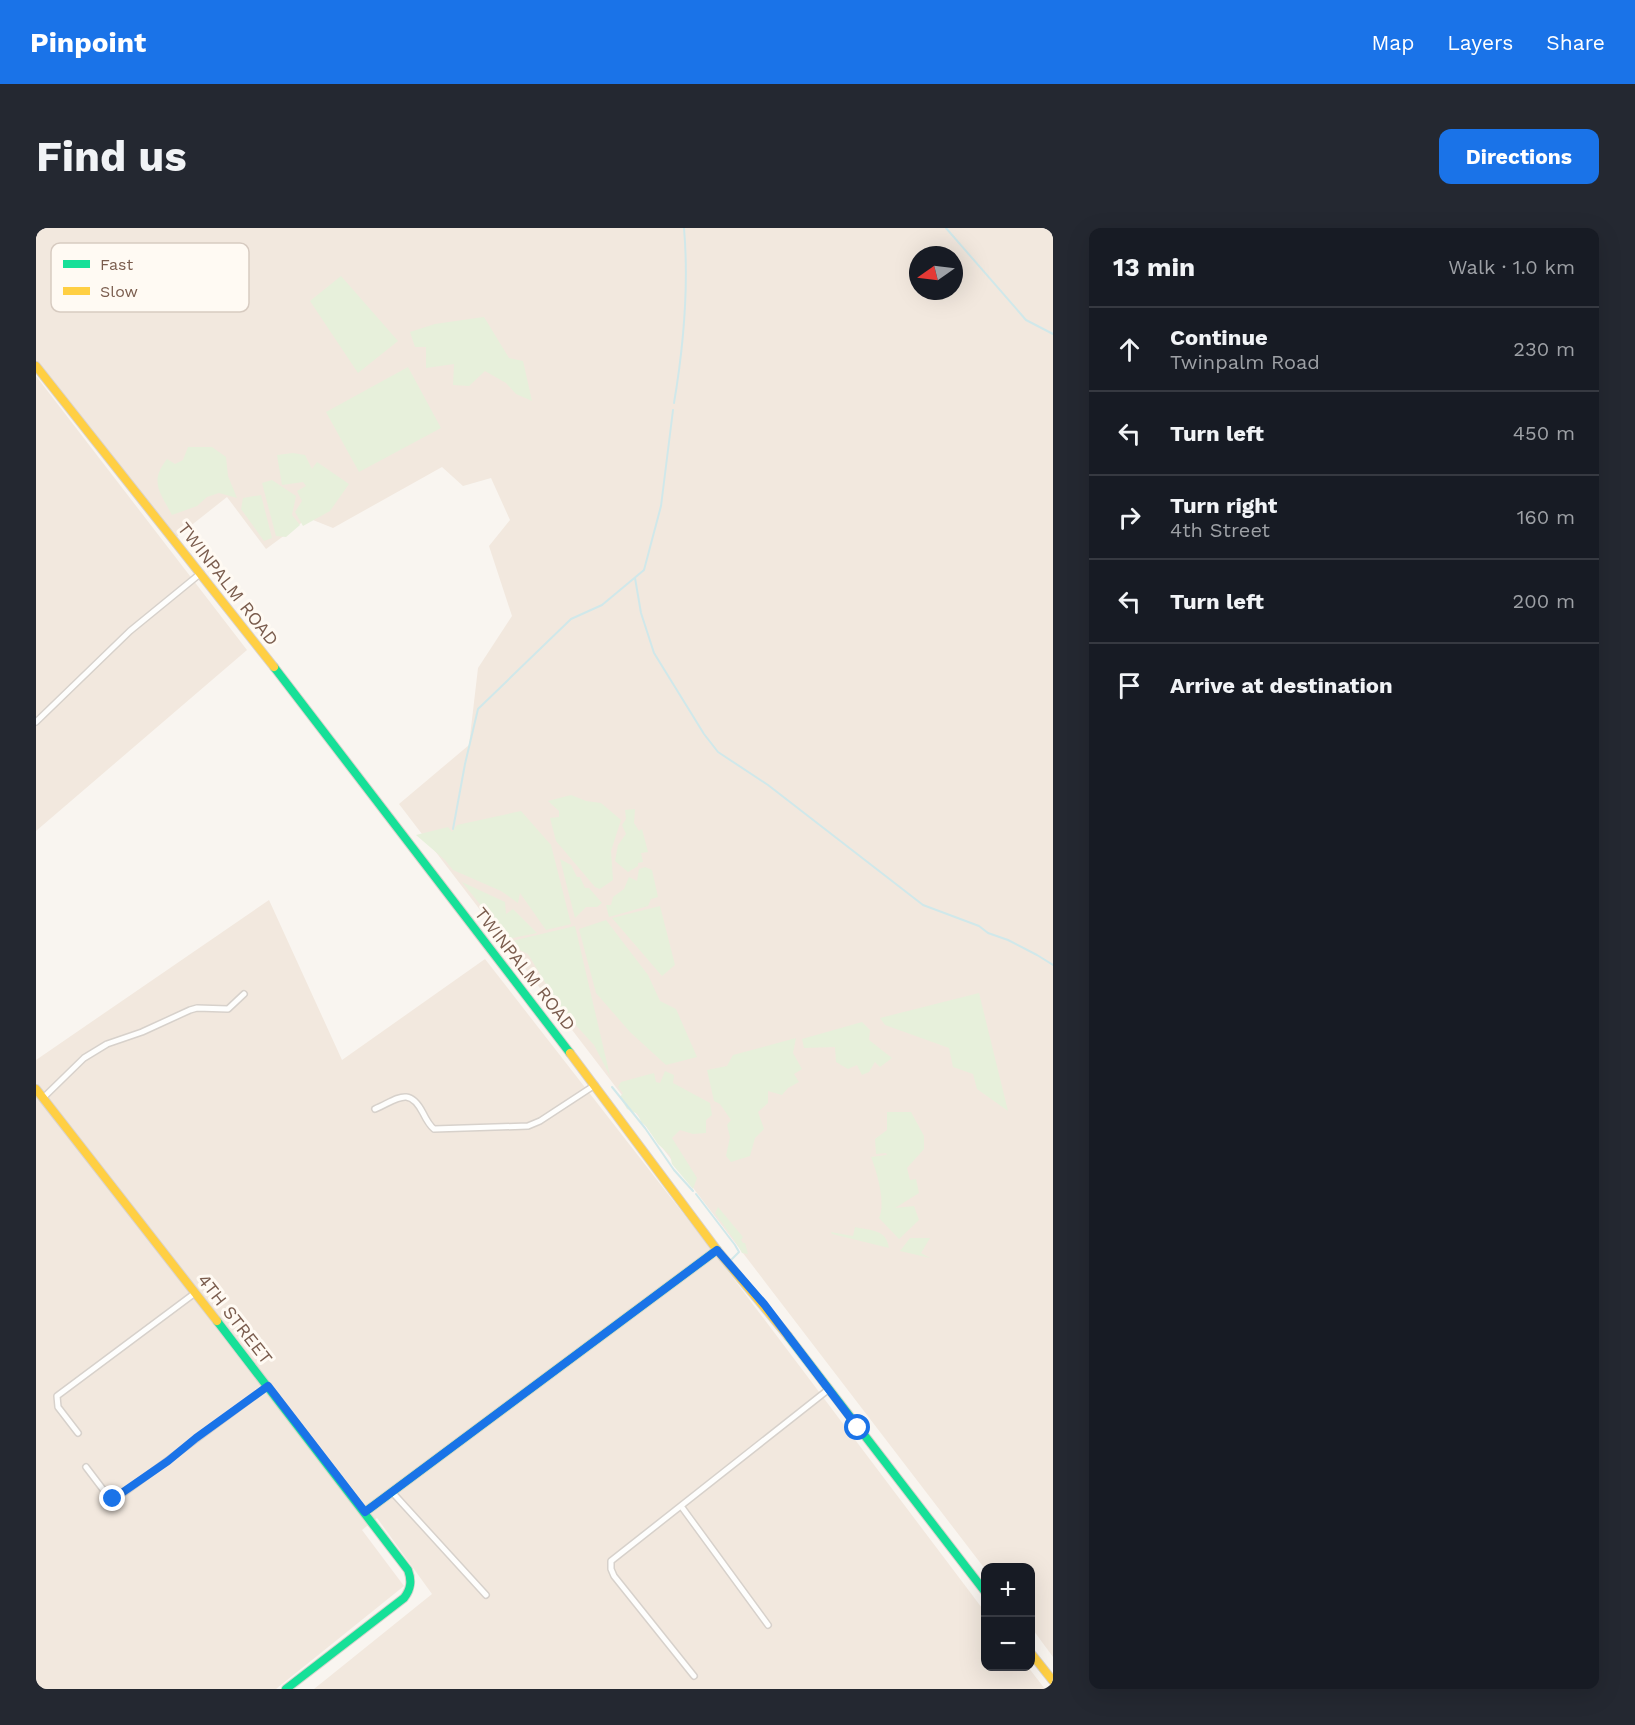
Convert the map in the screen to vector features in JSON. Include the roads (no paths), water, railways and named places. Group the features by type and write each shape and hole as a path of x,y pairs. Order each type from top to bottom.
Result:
{"main road":[{"name":"TWINPALM ROAD","path":"36,366 201,573 595,1085 717,1250 764,1304 981,1587"},
{"name":"4TH STREET","path":"36,1089 268,1386 408,1570 411,1578 409,1592 286,1689"},
{"path":"365,1512 717,1250"},
{"path":"1035,1658 1053,1681"}],"street":[{"path":"36,722 130,631 201,573"},
{"path":"43,1098 84,1058 107,1044 142,1032 190,1010 228,1009 244,994"},
{"path":"375,1109 407,1097 417,1102 434,1129 519,1127 540,1121 595,1085"},
{"path":"78,1433 57,1407 57,1396 195,1293"},
{"path":"86,1467 108,1496 113,1499 160,1467 268,1386"},
{"path":"694,1676 611,1569 611,1561 829,1389"},
{"path":"392,1492 486,1595"},
{"path":"681,1506 768,1625"}],"waterway":[{"path":"674,403 685,316 684,228"},
{"path":"946,228 1026,320 1053,334"},
{"path":"453,829 478,709 571,619 602,605 644,570 661,506 673,410"},
{"path":"635,578 641,613 654,653 704,734 718,752 768,785 923,905 979,926 988,933 1008,940 1053,965"},
{"path":"612,1087 645,1128 674,1170 693,1191"},
{"path":"696,1194 739,1252 729,1262"}]}
